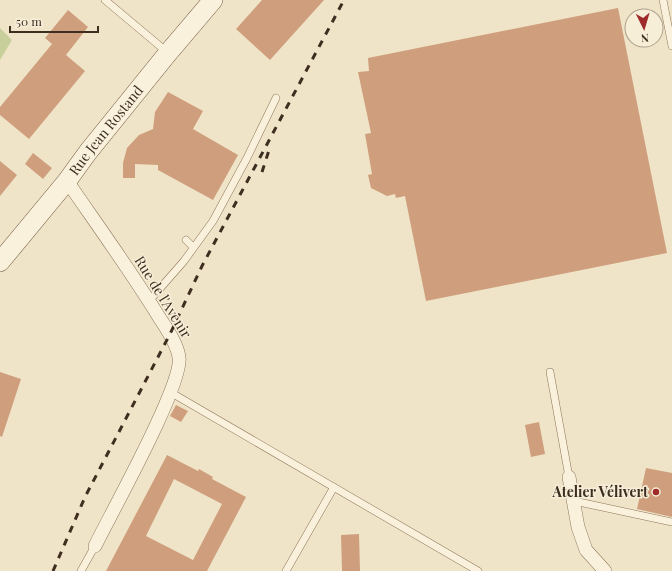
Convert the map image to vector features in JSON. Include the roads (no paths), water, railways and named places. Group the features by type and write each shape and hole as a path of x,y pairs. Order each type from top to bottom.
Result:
{"main road":[{"name":"Rue Jean Rostand","path":"0,262 67,181 88,152 168,53 213,0"}],"street":[{"name":"Rue de l'Avenir","path":"67,181 150,301 170,334 179,356 180,367 147,442 95,546"},
{"path":"569,477 578,528 586,550 605,571"}],"lane":[{"path":"104,0 168,53"},
{"path":"663,0 672,46"},
{"path":"150,301 193,247 216,214 247,158 276,98"},
{"path":"186,240 193,247"},
{"path":"550,372 569,477"},
{"path":"170,392 478,571"},
{"path":"286,571 334,487"},
{"path":"574,501 672,522"},
{"path":"82,571 95,546"}],"railway":[{"path":"53,571 85,497 170,334 202,266 344,0"},
{"path":"262,172 270,147"}],"place":[{"name":"Atelier Vélivert","path":"656,492"}]}
